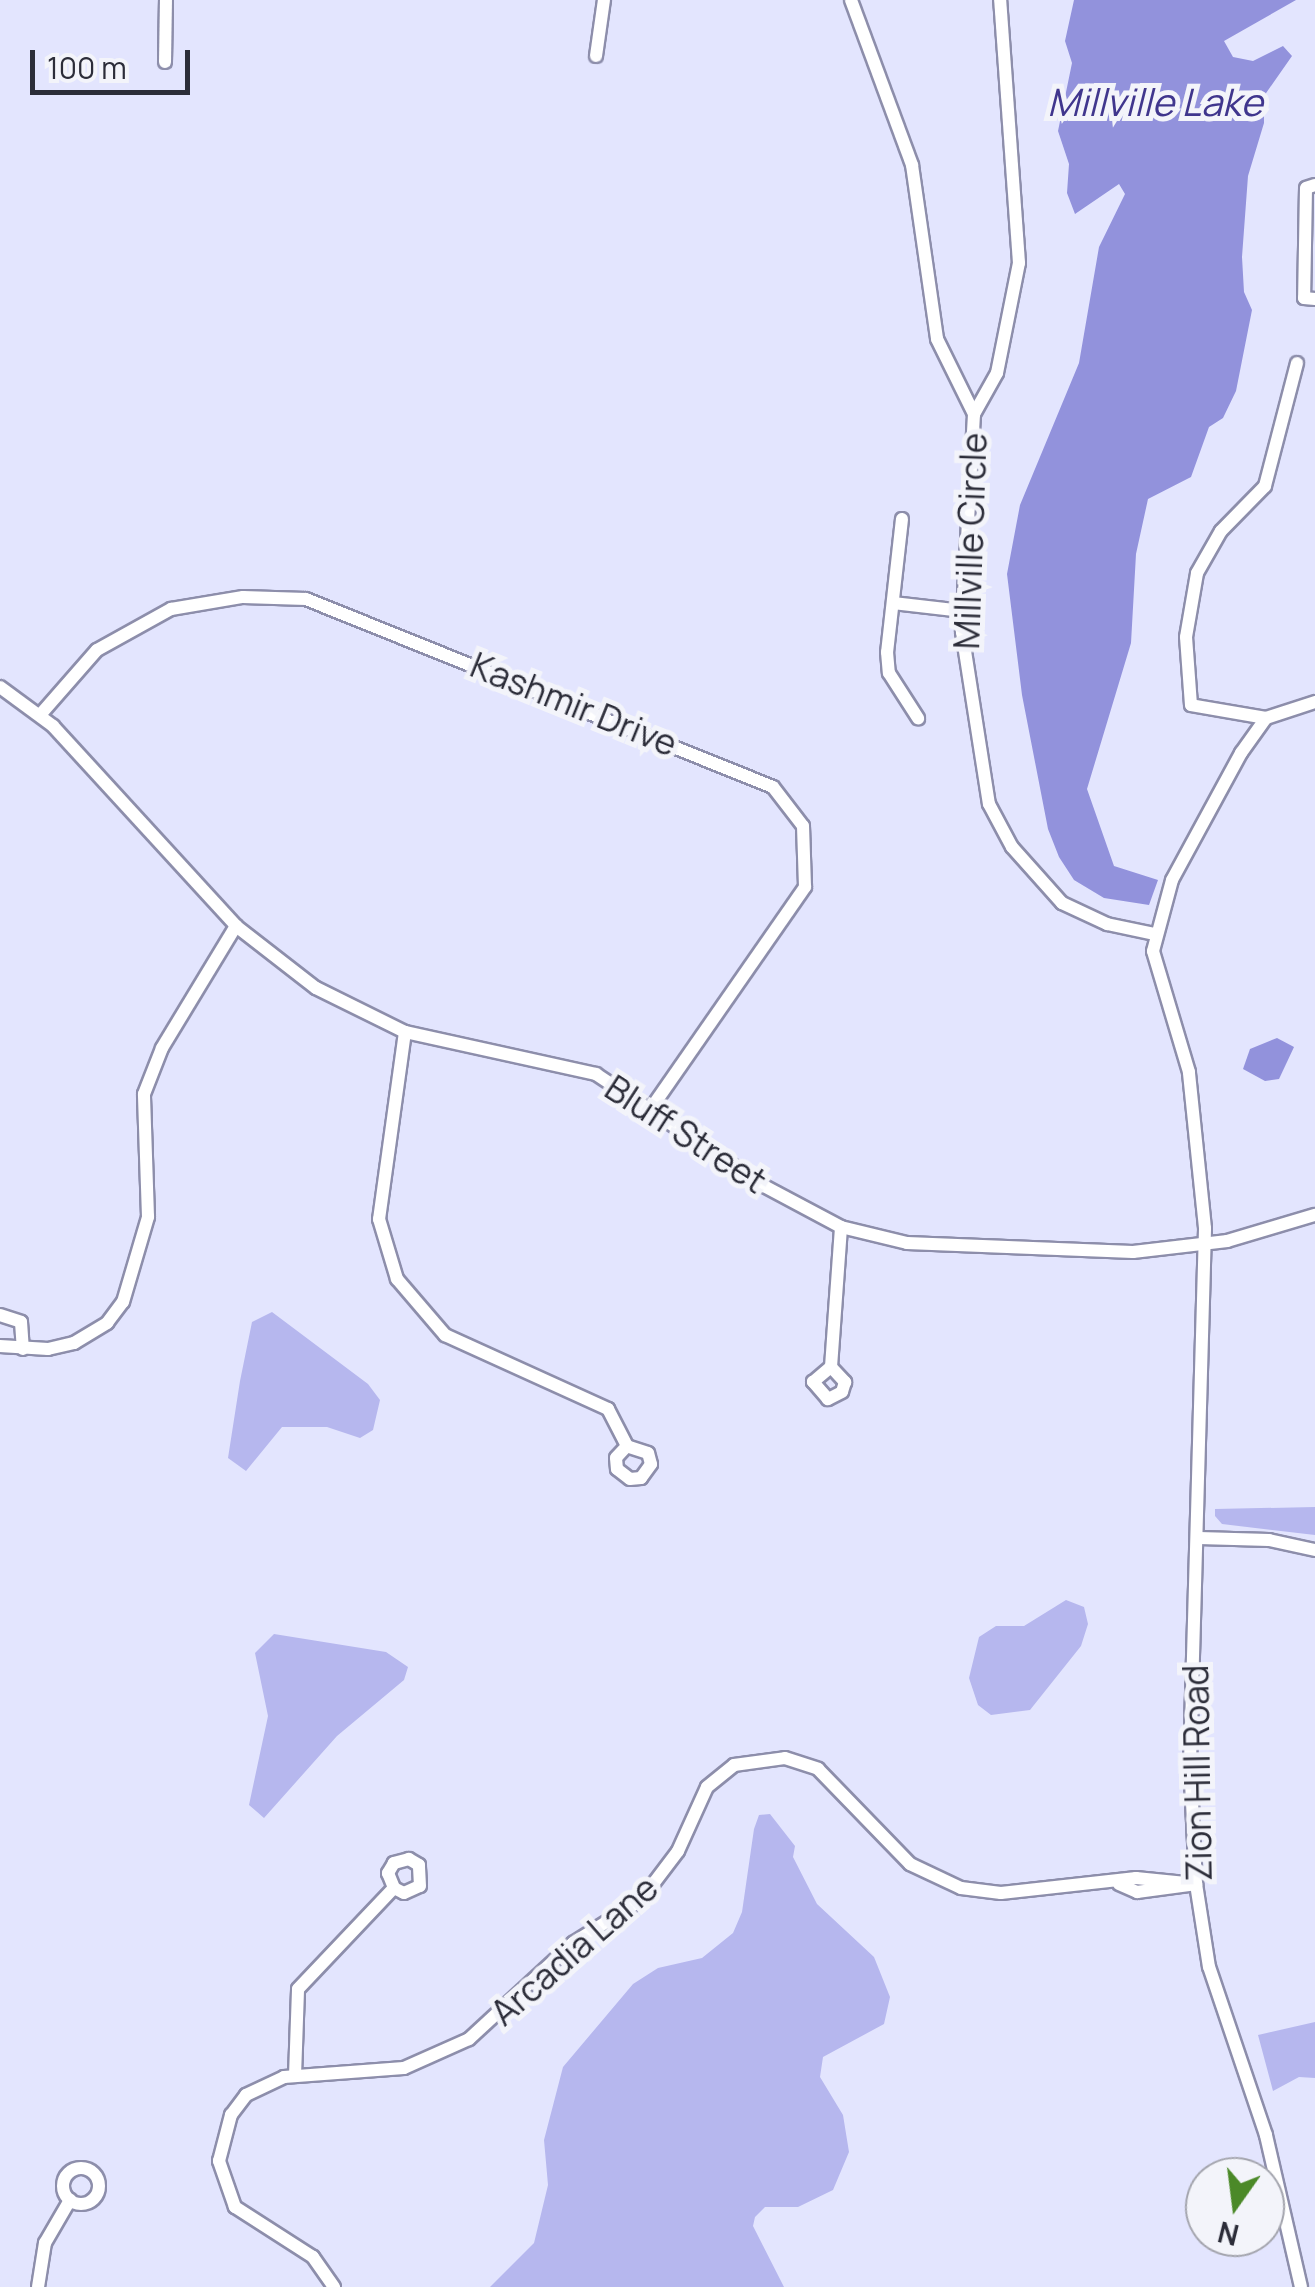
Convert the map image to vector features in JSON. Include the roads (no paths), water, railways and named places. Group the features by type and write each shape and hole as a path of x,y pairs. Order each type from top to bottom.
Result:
{"street":[{"path":"166,0 166,62"},
{"path":"596,56 604,0"},
{"name":"Millville Circle","path":"851,0 906,141 937,339 974,414"},
{"name":"Millville Circle","path":"1000,0 1018,263 997,373 974,414 963,611 970,706 999,827 1062,903 1107,924 1154,934"},
{"path":"1315,187 1306,188 1304,298 1315,299"},
{"path":"1297,363 1264,486 1221,531 1196,573 1186,637 1191,705 1266,718 1315,702"},
{"path":"902,518 888,673 918,718"},
{"name":"Kashmir Drive","path":"40,715 79,666 138,624 195,602 306,600 773,787 803,826 805,887 652,1107"},
{"path":"893,603 963,611"},
{"name":"Bluff Street","path":"0,687 40,715 236,926 316,988 405,1032 570,1064 652,1107 764,1186 841,1227 884,1239 967,1247 1133,1252 1202,1245 1315,1215"},
{"path":"1154,934 1182,858 1266,718"},
{"path":"0,1346 61,1347 86,1338 123,1302 148,1217 144,1094 162,1048 236,926"},
{"name":"Zion Hill Road","path":"1154,934 1158,986 1190,1072 1202,1245 1199,1538 1189,1788 1196,1884 1210,1967 1266,2135 1301,2287"},
{"path":"405,1032 379,1219 397,1279 444,1335 599,1402 616,1418 628,1446"},
{"path":"830,1368 841,1227"},
{"path":"0,1315 21,1322 23,1349"},
{"path":"1199,1538 1268,1540 1315,1550"},
{"name":"Arcadia Lane","path":"334,2287 314,2257 235,2207 219,2161 222,2137 246,2095 295,2076 404,2068 470,2040 573,1942 640,1900 678,1851 707,1787 752,1760 784,1758 818,1769 902,1857 944,1883 1000,1893 1184,1878 1196,1884"},
{"path":"295,2076 298,1988 394,1888"},
{"path":"38,2287 45,2242 70,2200"}],"water":[{"name":"Millville Lake","path":"1074,0 1296,0 1224,41 1233,57 1253,61 1283,46 1292,56 1264,96 1264,123 1248,176 1242,257 1244,292 1252,310 1236,391 1223,418 1209,427 1191,477 1148,499 1136,554 1131,643 1087,789 1114,866 1158,880 1149,905 1104,898 1074,880 1059,857 1048,829 1022,695 1007,574 1020,505 1079,363 1099,247 1125,194 1119,184 1075,214 1067,193 1069,164 1058,131 1072,63 1065,41"},
{"path":"1277,1038 1294,1047 1279,1079 1265,1081 1243,1069 1250,1049"}]}
